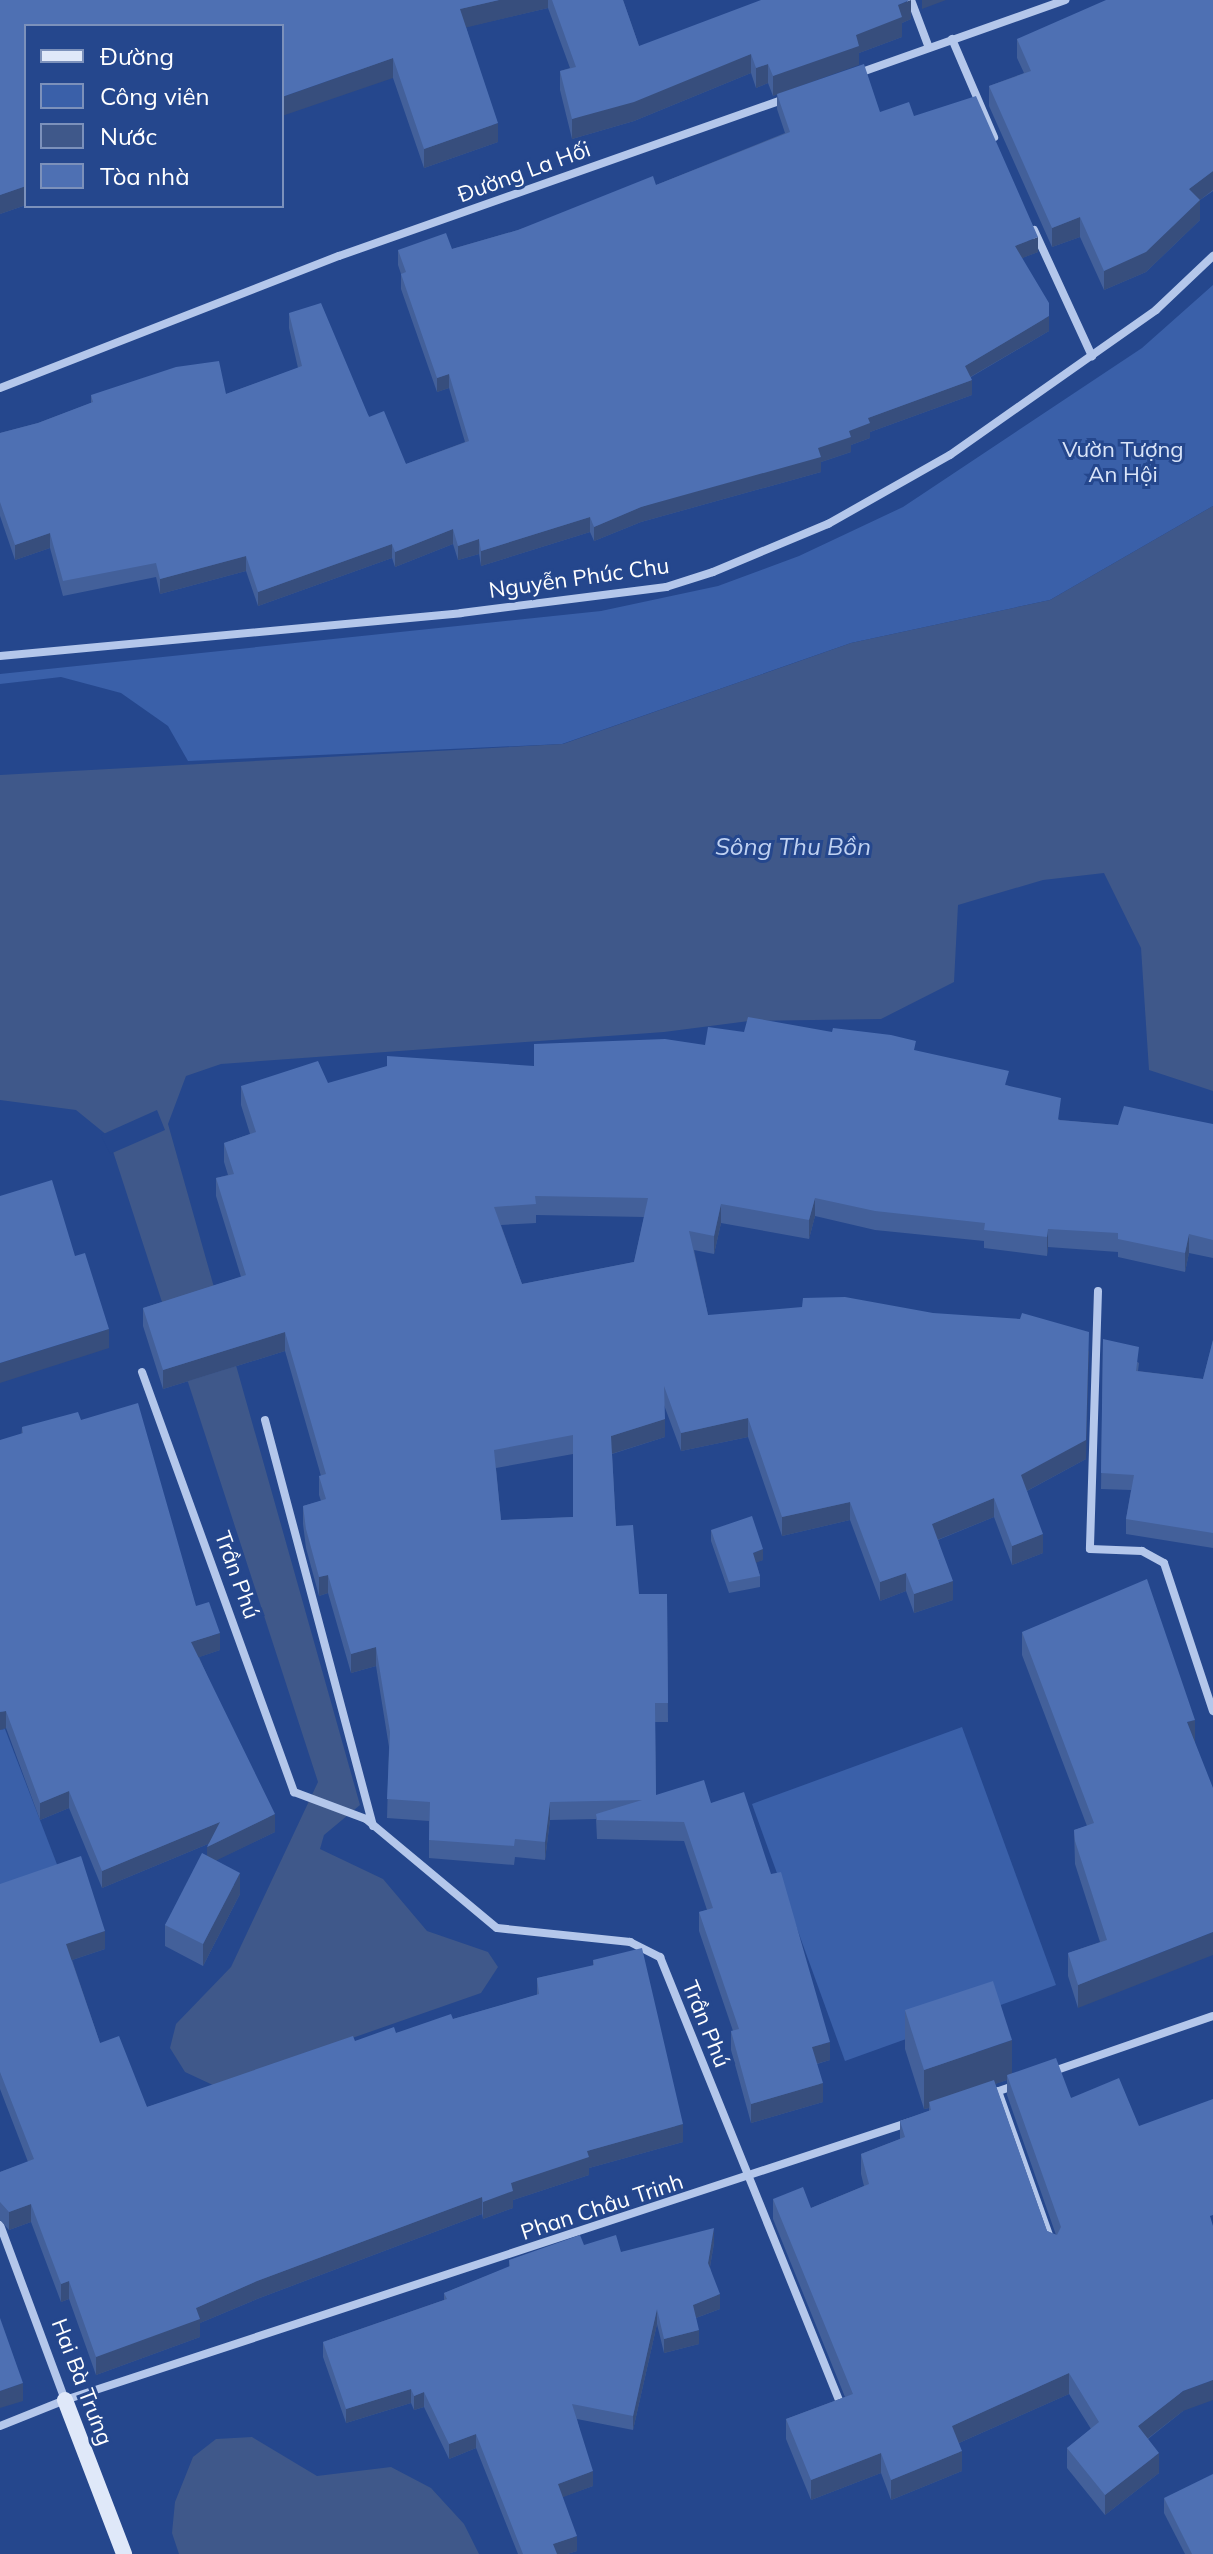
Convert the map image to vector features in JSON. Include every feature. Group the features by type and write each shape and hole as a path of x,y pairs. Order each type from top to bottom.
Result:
{"street":[{"path":"911,0 929,48"},
{"path":"852,76 1065,0"},
{"path":"952,39 1000,150"},
{"name":"Đường La Hối","path":"0,388 324,262 794,96"},
{"path":"1030,220 1092,356"},
{"name":"Nguyễn Phúc Chu","path":"0,656 461,613 666,587 828,524 950,455 1156,310 1213,256"},
{"path":"1098,1291 1090,1549 1142,1551 1164,1563 1213,1711"},
{"name":"Trần Phú","path":"142,1372 294,1792 366,1819 497,1928 630,1942 660,1957 842,2407"},
{"path":"265,1420 373,1827"},
{"path":"1035,2078 1213,2016"},
{"path":"970,2101 1023,2082"},
{"path":"998,2091 1054,2249"},
{"name":"Phan Châu Trinh","path":"0,2426 65,2400 926,2116"},
{"name":"Hai Bà Trưng","path":"0,2225 124,2554"}],"green space":[{"name":"Vườn Tượng An Hội","path":"1213,285 1213,506 1050,600 851,643 562,744 188,761 168,726 121,693 61,677 0,684 0,674 601,611 718,586 799,556 903,507 1142,348"},
{"path":"962,1727 1056,1985 845,2061 752,1804"},
{"path":"5,1729 63,1880 0,1902 0,1730"}],"water":[{"name":"Sông Thu Bồn","path":"1213,506 1213,1091 1149,1070 1141,948 1104,873 1043,880 958,905 954,982 881,1019 749,1021 664,1032 221,1064 186,1076 168,1124 360,1805 324,1835 320,1849 383,1879 427,1931 488,1952 498,1967 481,1993 215,2086 185,2072 170,2048 176,2024 231,1967 318,1782 108,1136 76,1110 0,1100 0,775 563,744 851,643 1050,600"},
{"path":"252,2437 317,2476 391,2467 431,2488 464,2524 479,2554 179,2554 172,2533 175,2502 193,2457 216,2439"}],"pier":[{"path":"157,1110 165,1130 110,1154 101,1135"}],"building":[{"path":"0,0 499,0 460,9 498,123 424,149 393,58 284,96 284,24 24,24 24,187 0,195"},
{"path":"552,0 623,0 639,46 761,0 910,0 898,5 902,17 856,35 859,46 773,76 768,64 756,68 751,54 634,102 572,119 560,71 576,67"},
{"path":"1106,0 1213,0 1213,171 1189,189 1200,200 1146,252 1104,271 1080,217 1052,228 989,86 1031,71 1017,39"},
{"path":"864,64 880,112 909,102 914,116 976,96 1038,237 1015,246 1049,303 1049,316 965,366 972,380 868,418 870,423 849,431 851,437 818,448 821,457 641,507 594,527 590,517 481,551 479,539 458,546 453,529 395,552 392,544 258,592 246,556 160,579 156,563 63,581 50,533 15,545 0,502 0,433 38,423 93,402 91,395 176,367 219,361 226,394 302,366 289,313 321,303 369,417 384,411 406,464 469,441 449,374 437,378 401,274 406,272 398,250 446,233 452,249 518,230 653,176 656,185 790,132 777,94"},
{"path":"748,1017 832,1032 833,1028 916,1041 914,1050 1009,1071 1005,1085 1061,1098 1058,1120 1118,1125 1124,1106 1213,1124 1213,1240 1189,1234 1185,1253 1118,1239 1118,1233 1048,1229 1047,1237 984,1230 985,1223 875,1211 815,1198 809,1220 721,1204 714,1236 689,1231 708,1315 802,1307 803,1298 845,1297 933,1313 1020,1319 1022,1313 1089,1332 1086,1440 1021,1475 1043,1534 1012,1546 994,1498 932,1524 953,1581 914,1594 906,1573 880,1582 850,1502 782,1517 748,1418 681,1433 664,1386 665,1419 611,1436 616,1526 633,1525 639,1594 667,1594 668,1703 655,1703 656,1795 704,1780 711,1803 744,1792 771,1874 781,1872 830,2042 812,2047 823,2083 751,2104 731,2031 739,2029 699,1912 713,1908 684,1822 597,1820 596,1814 642,1800 550,1802 545,1842 515,1839 514,1846 429,1840 430,1802 387,1799 390,1732 376,1647 351,1654 328,1575 319,1577 303,1506 326,1499 319,1476 326,1474 285,1332 163,1370 143,1308 246,1275 216,1178 234,1174 224,1143 256,1132 241,1086 318,1061 328,1083 387,1066 387,1056 534,1066 534,1044 665,1039 705,1045 708,1027 744,1032","holes":["535,1196 648,1198 634,1262 522,1284 494,1207 536,1204","573,1435 573,1517 501,1520 494,1450"]},
{"path":"52,1180 75,1256 85,1253 109,1329 0,1363 0,1196"},
{"path":"1103,1339 1139,1347 1136,1371 1203,1379 1213,1340 1213,1533 1126,1519 1134,1475 1101,1473"},
{"path":"138,1403 196,1606 209,1602 220,1633 191,1642 275,1814 207,1847 220,1822 102,1871 69,1791 40,1803 6,1711 0,1712 0,1440 23,1433 22,1427 78,1412 81,1420"},
{"path":"752,1516 763,1549 753,1553 760,1576 729,1582 711,1530"},
{"path":"1147,1579 1195,1720 1187,1722 1213,1788 1213,1932 1078,1985 1068,1953 1107,1940 1075,1841 1074,1830 1094,1823 1022,1632"},
{"path":"202,1853 240,1873 203,1944 165,1925"},
{"path":"81,1856 105,1931 66,1944 100,2043 119,2036 147,2107 353,2036 355,2041 394,2027 396,2033 451,2014 453,2019 539,1994 537,1978 594,1965 593,1960 642,1948 683,2124 587,2151 589,2157 511,2183 513,2191 483,2202 482,2197 257,2281 196,2308 200,2319 96,2357 69,2281 61,2284 31,2204 9,2212 0,2202 0,2172 34,2159 0,2072 0,1884"},
{"path":"993,1981 1012,2040 924,2070 905,2010"},
{"path":"1056,2058 1071,2098 1119,2078 1139,2126 1213,2099 1213,2215 1210,2216 1213,2226 1213,2380 1183,2391 1138,2426 1159,2453 1105,2495 1067,2448 1099,2422 1069,2373 952,2426 962,2451 891,2480 881,2453 811,2480 786,2419 853,2394 773,2199 803,2187 811,2208 869,2184 861,2154 905,2137 900,2121 931,2110 929,2102 994,2080 1047,2231 1057,2235 1061,2227 1007,2075"},
{"path":"714,2228 708,2263 720,2294 693,2305 699,2330 664,2339 657,2309 633,2416 572,2404 593,2471 558,2484 577,2536 553,2544 557,2554 523,2554 476,2434 449,2444 424,2392 414,2396 411,2389 346,2409 323,2342 447,2299 444,2293 510,2266 509,2260 580,2235 584,2245 616,2235 621,2252"},
{"path":"0,2318 23,2383 0,2391"},
{"path":"1213,2474 1213,2554 1192,2554 1164,2498"}]}
